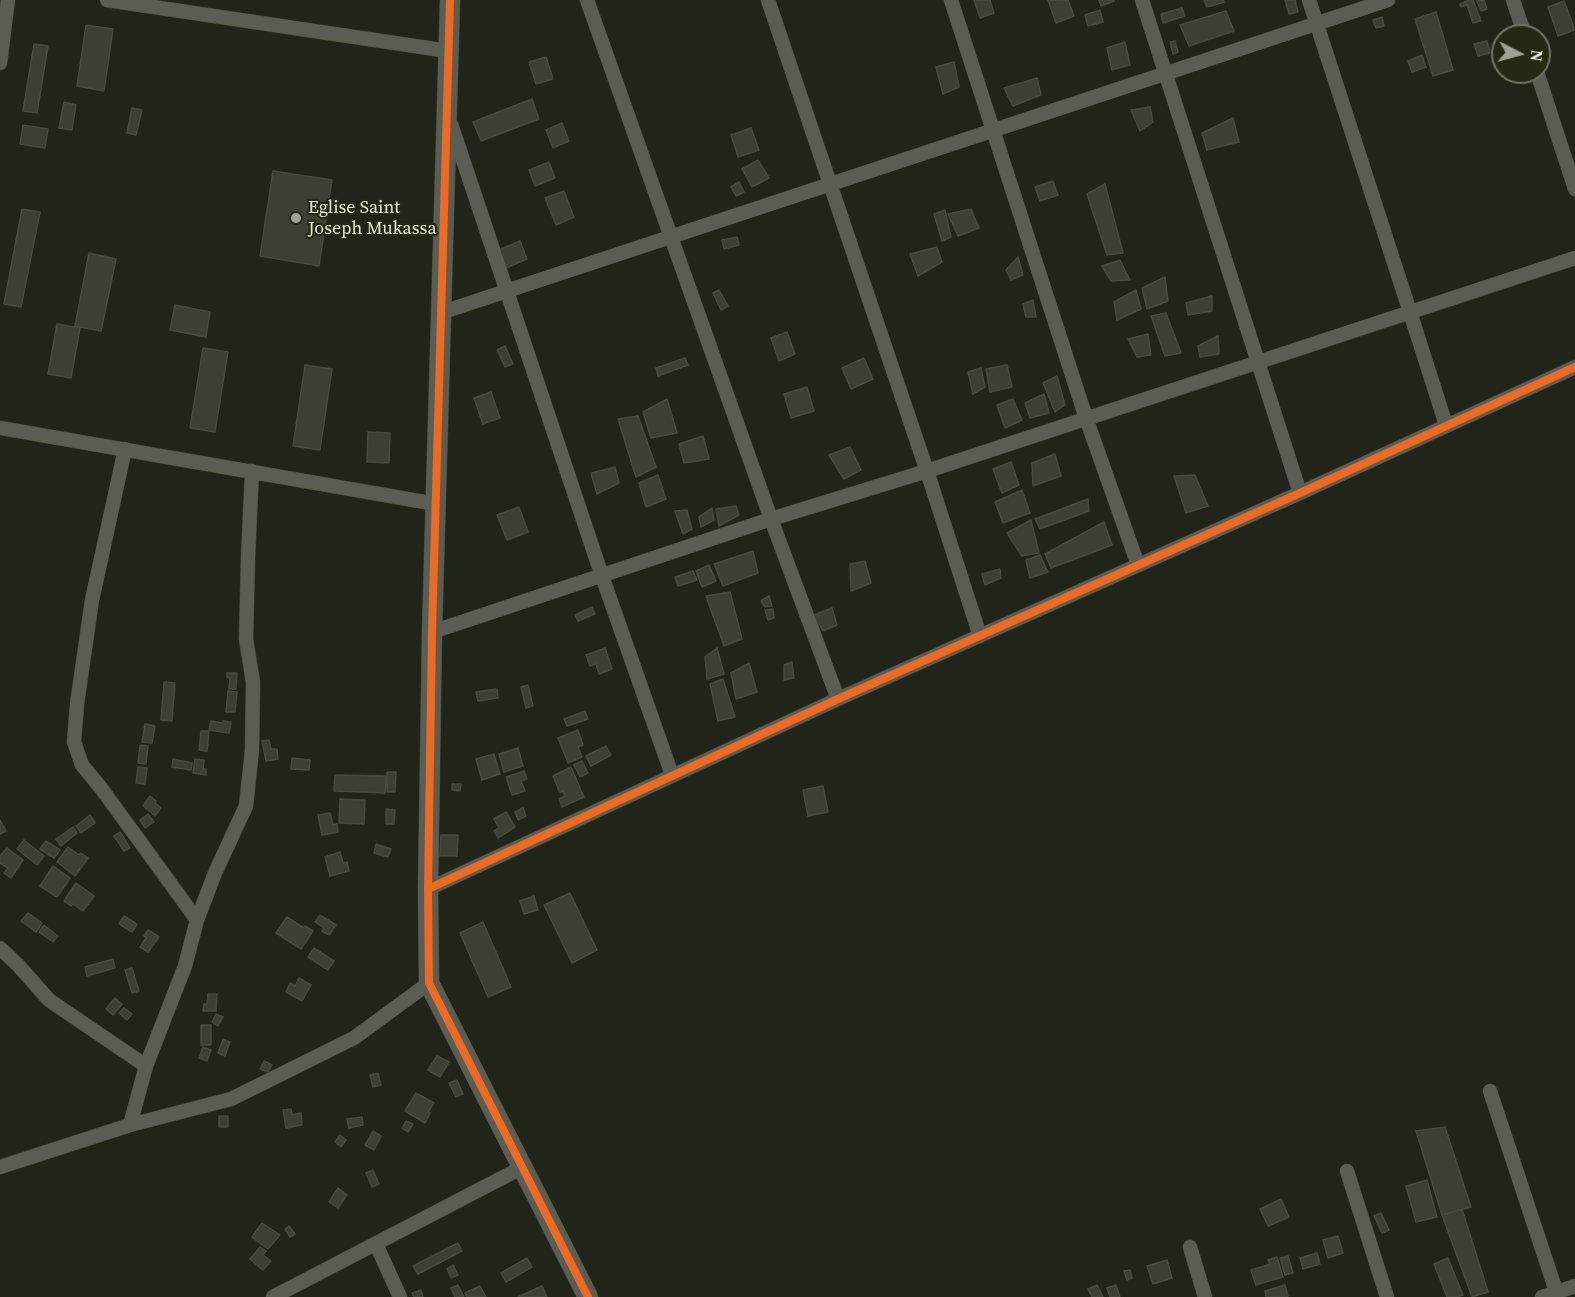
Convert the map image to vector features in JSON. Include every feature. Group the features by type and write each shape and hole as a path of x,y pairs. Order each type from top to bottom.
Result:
{"street":[{"path":"0,63 8,0"},
{"path":"107,0 448,51"},
{"path":"450,0 432,632 428,889 429,983 588,1297"},
{"path":"587,0 771,519 838,699"},
{"path":"768,0 927,471 980,636"},
{"path":"951,0 1086,418 1138,565"},
{"path":"1142,0 1300,493"},
{"path":"1309,0 1446,425"},
{"path":"440,313 1388,0"},
{"path":"1513,0 1521,24"},
{"path":"1540,84 1575,189"},
{"path":"446,110 602,576 672,776"},
{"path":"432,632 771,519 927,471 1575,258"},
{"path":"428,889 838,699 1300,493 1575,367"},
{"path":"0,428 435,504"},
{"path":"125,449 92,600 77,704 74,742 82,765 197,920"},
{"path":"130,1125 147,1066 185,966 197,920 215,873 246,806 252,750 253,682 246,639 252,471"},
{"path":"0,948 48,1000 147,1066"},
{"path":"0,1167 130,1125 231,1099 354,1038 429,983"},
{"path":"1490,1090 1557,1295"},
{"path":"273,1297 523,1167"},
{"path":"1347,1171 1387,1297"},
{"path":"376,1244 400,1297"},
{"path":"1190,1247 1205,1297"},
{"path":"1542,1297 1557,1295 1575,1286"}],"building":[{"path":"974,0 990,0 994,13 980,18"},
{"path":"1048,0 1068,0 1074,16 1056,23"},
{"path":"1099,0 1114,0 1114,1 1101,6"},
{"path":"1204,0 1223,0 1224,2 1207,7"},
{"path":"1285,0 1295,0 1298,12 1289,14"},
{"path":"1473,0 1481,21 1473,23 1467,5 1461,7 1460,4"},
{"path":"1484,0 1487,9 1481,11 1477,1"},
{"path":"1564,1 1575,30 1558,36 1548,7"},
{"path":"1182,8 1185,16 1163,23 1161,14"},
{"path":"1100,10 1103,22 1088,26 1085,15"},
{"path":"1226,11 1234,31 1189,46 1180,25"},
{"path":"1436,12 1453,70 1433,76 1415,19"},
{"path":"1382,17 1384,26 1376,28 1373,20"},
{"path":"86,25 113,29 104,91 77,86"},
{"path":"1175,41 1178,52 1173,54 1170,42"},
{"path":"1487,41 1490,53 1478,56 1474,44"},
{"path":"1125,42 1130,65 1112,70 1107,48"},
{"path":"34,44 48,46 37,113 23,111"},
{"path":"1422,55 1426,67 1412,72 1408,61"},
{"path":"546,57 553,79 536,84 529,62"},
{"path":"954,62 959,87 943,94 936,67"},
{"path":"1037,78 1041,95 1013,106 1004,88"},
{"path":"532,99 539,119 481,141 473,122"},
{"path":"64,102 76,105 72,130 59,128"},
{"path":"1150,107 1153,122 1140,131 1131,110"},
{"path":"132,108 142,110 136,135 127,133"},
{"path":"1233,118 1239,142 1207,150 1202,133"},
{"path":"562,123 569,141 553,148 546,130"},
{"path":"23,125 48,129 45,148 20,144"},
{"path":"751,128 759,150 738,157 731,135"},
{"path":"758,160 769,178 752,187 742,169"},
{"path":"549,162 555,178 535,186 529,170"},
{"name":"Eglise Saint Joseph Mukassa","path":"273,171 332,180 319,266 260,256"},
{"path":"1053,181 1058,195 1040,201 1035,187"},
{"path":"739,182 744,192 736,196 731,187"},
{"path":"1105,184 1123,253 1107,255 1087,194"},
{"path":"564,191 574,217 556,225 545,198"},
{"path":"22,209 40,212 21,307 4,304"},
{"path":"971,209 979,228 958,236 948,214"},
{"path":"945,210 951,237 942,241 934,214"},
{"path":"737,237 739,245 724,249 722,240"},
{"path":"520,241 527,259 506,268 499,250"},
{"path":"937,247 942,262 918,276 910,254"},
{"path":"89,253 116,259 101,331 75,326"},
{"path":"1018,257 1023,275 1011,280 1006,270"},
{"path":"1120,260 1130,280 1111,281 1102,266"},
{"path":"1165,277 1168,301 1147,309 1142,288"},
{"path":"719,290 728,306 721,310 713,293"},
{"path":"1136,290 1141,309 1117,320 1114,302"},
{"path":"1212,296 1212,311 1188,315 1186,303"},
{"path":"1033,300 1036,317 1026,317 1023,304"},
{"path":"175,305 210,312 206,337 170,330"},
{"path":"1166,313 1181,353 1165,356 1151,316"},
{"path":"57,324 80,328 71,378 48,374"},
{"path":"787,332 795,354 779,361 771,338"},
{"path":"1148,334 1151,355 1137,357 1128,339"},
{"path":"1218,336 1219,354 1200,357 1198,346"},
{"path":"505,346 513,364 505,367 497,350"},
{"path":"203,348 228,352 215,432 190,428"},
{"path":"685,358 688,365 658,376 656,368"},
{"path":"864,358 873,379 851,389 842,368"},
{"path":"305,365 332,369 320,450 293,446"},
{"path":"1007,365 1012,387 990,392 986,369"},
{"path":"981,368 985,387 973,394 968,372"},
{"path":"1057,376 1065,405 1055,412 1043,383"},
{"path":"807,387 814,411 791,418 784,394"},
{"path":"491,392 500,418 483,424 474,398"},
{"path":"1044,394 1049,413 1030,418 1025,403"},
{"path":"667,399 677,433 651,438 643,412"},
{"path":"1013,399 1022,420 1005,428 997,405"},
{"path":"638,416 656,467 636,477 618,419"},
{"path":"368,432 390,433 389,463 367,462"},
{"path":"703,436 709,459 684,463 679,444"},
{"path":"850,447 861,470 844,479 829,455"},
{"path":"1055,454 1061,476 1033,486 1032,463"},
{"path":"1011,462 1019,485 1002,493 993,469"},
{"path":"615,467 619,483 597,494 591,473"},
{"path":"658,475 666,499 646,507 639,483"},
{"path":"1195,475 1208,506 1186,513 1174,476"},
{"path":"1022,490 1030,513 1003,523 995,502"},
{"path":"1088,499 1089,511 1040,529 1035,519"},
{"path":"736,506 739,515 719,526 716,509"},
{"path":"519,507 528,532 507,540 497,515"},
{"path":"712,508 714,520 701,527 699,517"},
{"path":"687,510 692,529 683,534 675,511"},
{"path":"1031,520 1039,553 1022,556 1007,533"},
{"path":"1104,522 1112,545 1051,568 1045,554"},
{"path":"753,551 758,573 723,586 714,564"},
{"path":"1040,555 1048,572 1030,578 1026,560"},
{"path":"865,561 871,583 851,591 850,564"},
{"path":"709,565 716,581 702,587 696,571"},
{"path":"1000,569 1001,578 985,585 982,574"},
{"path":"693,571 697,580 678,586 675,577"},
{"path":"730,592 742,639 724,646 706,596"},
{"path":"769,596 772,606 765,607 761,601"},
{"path":"592,607 595,614 578,621 575,615"},
{"path":"832,608 837,625 823,631 814,615"},
{"path":"773,609 774,618 768,620 765,610"},
{"path":"605,648 612,669 599,674 596,664 590,666 586,655"},
{"path":"717,648 724,674 707,679 705,657"},
{"path":"792,662 794,678 784,680 784,665"},
{"path":"749,663 757,692 736,699 731,673"},
{"path":"227,673 237,673 236,689 229,689 230,678 227,677"},
{"path":"723,679 735,717 718,721 710,684"},
{"path":"164,682 175,683 172,721 161,720"},
{"path":"528,685 533,706 526,708 521,687"},
{"path":"497,689 498,698 478,701 476,692"},
{"path":"228,691 237,692 235,712 226,712"},
{"path":"585,711 588,719 567,726 564,719"},
{"path":"211,721 231,722 229,733 209,730"},
{"path":"145,724 155,726 152,743 142,742"},
{"path":"578,730 583,745 578,747 582,757 568,763 558,738"},
{"path":"201,731 209,731 207,751 199,750"},
{"path":"269,740 271,749 277,749 278,759 266,761 262,741"},
{"path":"140,745 148,746 146,764 138,763"},
{"path":"606,746 611,755 591,766 586,756"},
{"path":"518,748 523,766 504,772 499,754"},
{"path":"494,754 500,774 482,780 476,759"},
{"path":"292,758 310,760 309,770 291,769"},
{"path":"173,759 192,763 191,770 172,767"},
{"path":"195,759 204,760 203,769 206,769 206,775 193,773"},
{"path":"582,761 588,773 580,777 574,765"},
{"path":"138,767 147,768 145,784 136,783"},
{"path":"571,767 584,797 562,807 559,799 565,796 563,791 560,793 553,776"},
{"path":"524,771 527,779 521,781 525,791 512,795 506,777"},
{"path":"387,772 396,772 395,792 387,792"},
{"path":"335,775 386,776 385,793 334,791"},
{"path":"452,784 461,784 460,791 452,790"},
{"path":"823,786 828,812 808,816 803,790"},
{"path":"150,796 161,808 155,816 143,806"},
{"path":"340,799 365,800 364,824 339,823"},
{"path":"523,808 526,816 518,820 515,812"},
{"path":"386,809 395,810 394,824 386,824"},
{"path":"506,812 515,827 498,838 494,831 499,828 494,819"},
{"path":"330,813 333,825 337,824 338,832 322,835 318,815"},
{"path":"148,814 154,822 145,828 140,820"},
{"path":"90,815 95,823 81,833 76,826"},
{"path":"0,820 6,831 0,834"},
{"path":"73,827 77,833 61,846 56,839"},
{"path":"120,832 130,848 124,851 114,836"},
{"path":"441,835 458,835 457,856 440,856"},
{"path":"24,840 44,856 37,865 17,849"},
{"path":"46,841 60,850 54,858 40,849"},
{"path":"376,844 391,849 388,857 374,853"},
{"path":"68,847 88,858 75,876 57,862"},
{"path":"7,848 23,860 11,878 4,873 8,868 0,863 0,856"},
{"path":"340,852 343,863 347,862 349,871 330,876 325,857"},
{"path":"53,866 70,878 57,897 40,886"},
{"path":"76,883 94,896 83,911 64,901"},
{"path":"570,893 597,950 572,963 544,905"},
{"path":"534,896 538,910 524,914 520,901"},
{"path":"28,913 42,923 36,932 21,921"},
{"path":"320,915 336,925 329,935 322,931 324,928 315,922"},
{"path":"124,916 137,924 132,932 119,924"},
{"path":"287,917 313,931 301,949 276,933"},
{"path":"483,922 511,987 488,997 460,933"},
{"path":"44,925 58,936 53,942 39,932"},
{"path":"148,930 159,937 148,952 140,947"},
{"path":"314,948 334,961 328,970 308,957"},
{"path":"113,959 115,968 87,976 85,967"},
{"path":"132,968 139,991 132,993 125,970"},
{"path":"299,978 311,985 302,1001 286,992 290,983 295,986"},
{"path":"208,994 217,994 216,1011 203,1011 204,1004 207,1004"},
{"path":"115,998 122,1004 113,1015 106,1009"},
{"path":"124,1008 132,1014 127,1020 119,1013"},
{"path":"216,1014 223,1017 218,1026 212,1022"},
{"path":"201,1025 211,1025 211,1045 201,1045"},
{"path":"223,1039 230,1042 225,1056 218,1053"},
{"path":"203,1047 211,1050 207,1061 199,1058"},
{"path":"437,1056 449,1062 440,1077 428,1070"},
{"path":"264,1061 272,1065 268,1072 260,1069"},
{"path":"378,1073 381,1085 373,1087 370,1075"},
{"path":"457,1080 463,1094 456,1097 449,1083"},
{"path":"416,1093 434,1103 425,1123 405,1111"},
{"path":"291,1109 292,1115 301,1113 302,1125 286,1128 283,1110"},
{"path":"219,1116 228,1116 228,1127 219,1127"},
{"path":"362,1117 363,1125 349,1128 347,1119"},
{"path":"406,1121 413,1124 408,1132 402,1128"},
{"path":"1445,1127 1471,1207 1442,1215 1416,1131"},
{"path":"373,1131 381,1136 374,1150 365,1145"},
{"path":"340,1135 346,1140 341,1147 335,1142"},
{"path":"373,1170 379,1184 372,1187 366,1173"},
{"path":"1427,1180 1437,1217 1416,1222 1406,1186"},
{"path":"338,1188 347,1195 338,1208 329,1202"},
{"path":"1281,1199 1289,1217 1268,1226 1260,1209"},
{"path":"1462,1209 1488,1292 1472,1297 1442,1215"},
{"path":"1381,1213 1389,1230 1382,1233 1374,1216"},
{"path":"262,1223 280,1235 268,1249 252,1237"},
{"path":"289,1226 295,1234 290,1237 285,1229"},
{"path":"1338,1236 1343,1253 1328,1258 1323,1240"},
{"path":"458,1243 462,1251 418,1274 413,1266"},
{"path":"260,1247 266,1251 263,1255 271,1261 263,1270 250,1259"},
{"path":"1317,1253 1320,1264 1303,1269 1300,1258"},
{"path":"1288,1256 1293,1273 1285,1275 1280,1258"},
{"path":"1277,1257 1283,1277 1256,1285 1251,1270 1270,1264 1268,1260"},
{"path":"527,1258 532,1267 506,1282 501,1273"},
{"path":"1448,1258 1463,1295 1457,1297 1447,1297 1434,1264"},
{"path":"1167,1260 1172,1278 1153,1284 1147,1266"},
{"path":"453,1265 458,1275 451,1278 447,1269"},
{"path":"1130,1270 1132,1278 1127,1280 1124,1271"},
{"path":"458,1285 464,1297 455,1297 451,1288"},
{"path":"1097,1285 1103,1297 1092,1297 1088,1289"},
{"path":"1116,1285 1120,1297 1110,1297 1107,1288"},
{"path":"1285,1285 1288,1297 1266,1297 1265,1291"},
{"path":"480,1286 486,1297 467,1297 465,1293"},
{"path":"542,1286 547,1297 518,1297"},
{"path":"421,1290 423,1297 414,1297 412,1293"}],"cycle path":[{"path":"450,0 432,632 428,889 429,983 588,1297"},
{"path":"428,889 838,699 1300,493 1575,367"}],"place":[{"name":"Eglise Saint Joseph Mukassa","path":"296,218"}]}
